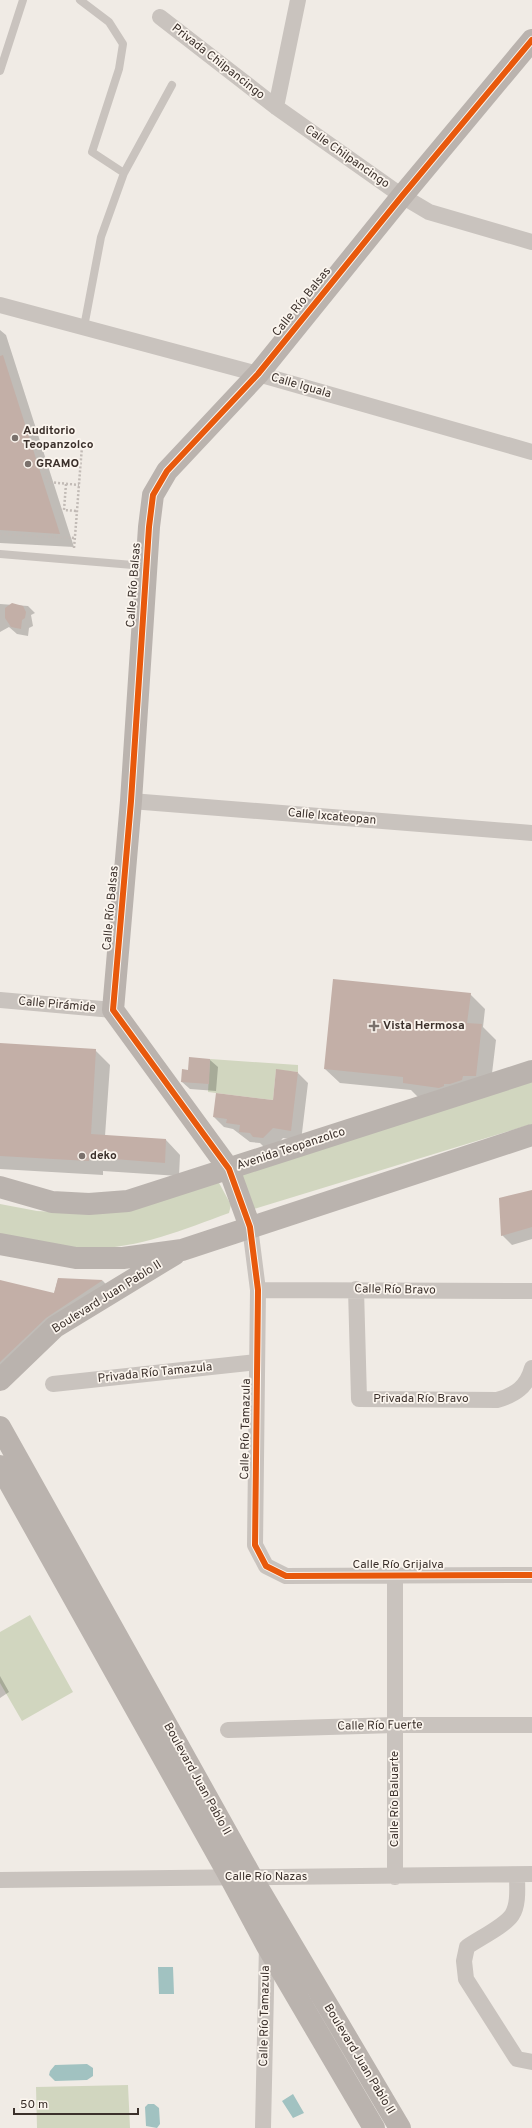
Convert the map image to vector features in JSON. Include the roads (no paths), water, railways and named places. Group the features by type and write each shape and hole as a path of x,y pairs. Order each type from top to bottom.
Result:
{"street":[{"path":"276,107 298,0"},
{"name":"Privada Chilpancingo","path":"160,17 276,107"},
{"name":"Calle Río Balsas","path":"113,1010 131,801 146,566 153,495 167,471 258,374 402,196 532,40"},
{"name":"Calle Chilpancingo","path":"276,107 402,196 429,212 532,242"},
{"name":"Calle Iguala","path":"0,305 258,374 532,452"},
{"name":"Calle Ixcateopan","path":"131,801 532,833"},
{"name":"Calle Pirámide","path":"0,1000 113,1010"},
{"path":"113,1010 229,1169 250,1227"},
{"name":"Avenida Teopanzolco","path":"0,1187 52,1202 90,1204 128,1201 532,1071"},
{"path":"0,1244 76,1258 123,1258 182,1250 532,1135"},
{"name":"Calle Río Tamazula","path":"250,1227 258,1290 255,1545 266,1566"},
{"name":"Boulevard Juan Pablo II","path":"0,1380 55,1327 182,1250"},
{"name":"Calle Río Bravo","path":"258,1290 356,1289 532,1291"},
{"name":"Privada Río Bravo","path":"356,1289 359,1399 497,1400 512,1396 525,1385 532,1368"},
{"name":"Privada Río Tamazula","path":"53,1384 257,1362"},
{"name":"Boulevard Juan Pablo II","path":"0,1427 241,1877 267,1946 374,2128"},
{"name":"Boulevard Juan Pablo II","path":"0,1466 241,1877 268,1904 400,2128"},
{"name":"Calle Río Grijalva","path":"266,1566 286,1576 395,1577 532,1575"},
{"name":"Calle Río Baluarte","path":"395,1577 395,1877"},
{"name":"Calle Río Fuerte","path":"228,1730 395,1725 532,1725"},
{"path":"525,1875 512,1914 506,1921 467,1947 464,1961 466,1979 517,2059 532,2062"},
{"name":"Calle Río Nazas","path":"0,1880 525,1875"},
{"name":"Calle Río Tamazula","path":"263,2128 268,1904"}],"lane":[{"path":"0,71 23,0"},
{"path":"80,0 109,22 123,44 119,68 92,152 124,173"},
{"path":"84,327 101,237 124,173 172,85"},
{"path":"0,554 146,566"}],"water":[{"path":"158,1967 173,1967 174,1994 159,1994"},
{"path":"87,2064 93,2068 93,2076 87,2080 55,2081 49,2075 50,2071 55,2065"},
{"path":"293,2094 304,2113 293,2118 282,2101"},
{"path":"148,2104 154,2104 159,2108 160,2124 157,2128 146,2126 145,2107"}],"place":[{"name":"Auditorio Teopanzolco","path":"15,438"},
{"name":"GRAMO","path":"28,464"},
{"name":"Vista Hermosa","path":"374,1026"},
{"name":"deko","path":"82,1156"}]}
